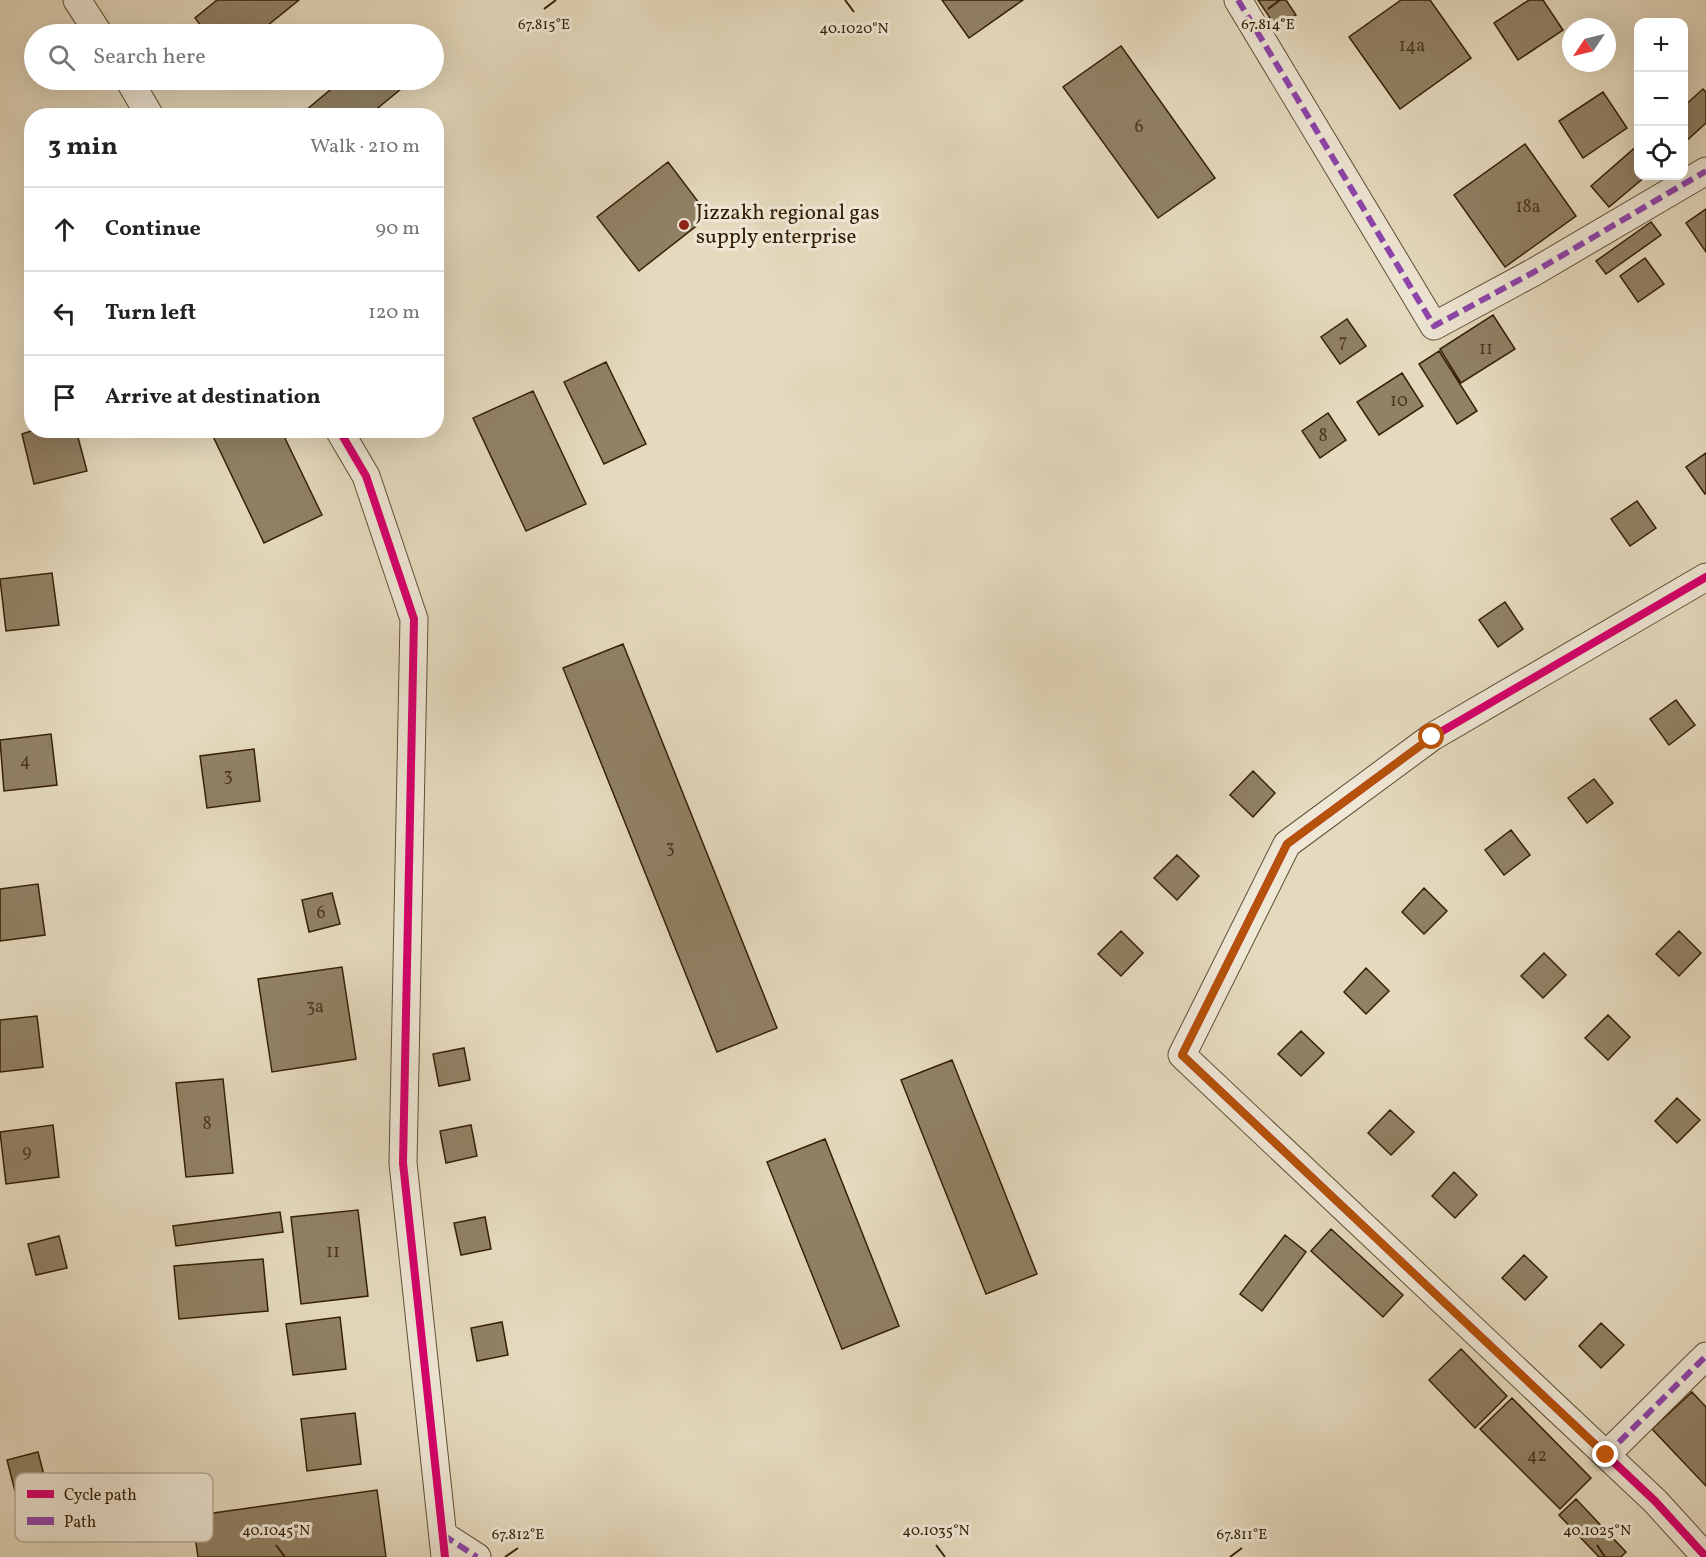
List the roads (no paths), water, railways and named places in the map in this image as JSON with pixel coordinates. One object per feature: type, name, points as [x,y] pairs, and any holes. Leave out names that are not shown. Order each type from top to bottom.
[{"type":"street","points":[[77,0],[93,24]]},
{"type":"street","points":[[1238,0],[1434,326],[1533,272],[1706,171]]},
{"type":"street","points":[[135,90],[145,108]]},
{"type":"street","points":[[344,438],[366,477],[414,619],[403,1163],[444,1546],[477,1557]]},
{"type":"street","points":[[1706,577],[1432,737],[1287,844],[1182,1055],[1655,1501],[1706,1557]]},
{"type":"street","points":[[1606,1455],[1706,1356]]},
{"type":"place","name":"Jizzakh regional gas supply enterprise","points":[[684,225]]}]
